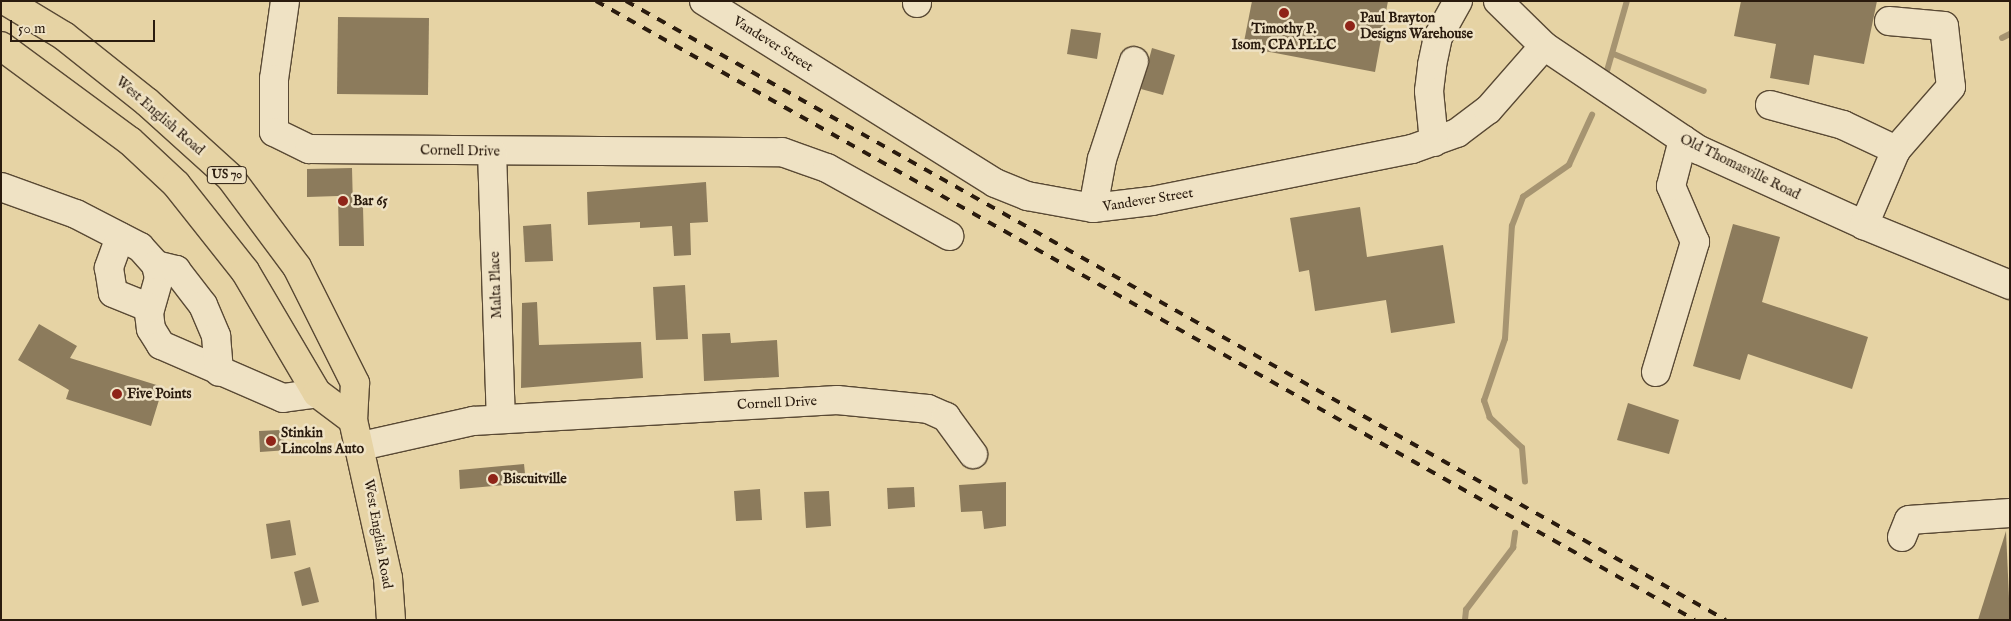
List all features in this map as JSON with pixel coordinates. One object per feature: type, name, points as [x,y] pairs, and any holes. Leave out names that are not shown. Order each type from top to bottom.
[{"type":"main road","name":"West English Road","points":[[6,1],[52,29],[147,102],[230,177],[297,267],[335,336],[354,383],[353,420],[361,446],[388,578],[391,620]]},
{"type":"main road","points":[[34,1],[52,29]]},
{"type":"main road","points":[[1,46],[130,141],[176,184],[245,271],[317,393],[353,420]]},
{"type":"street","name":"Cornell Drive","points":[[285,1],[274,78],[274,132],[284,140],[309,149],[492,152],[782,152],[827,168],[949,236]]},
{"type":"street","name":"Vandever Street","points":[[704,1],[995,183],[1027,196],[1093,208],[1162,199],[1434,142],[1457,133],[1488,110],[1544,46]]},
{"type":"street","points":[[1434,142],[1429,91],[1432,65],[1438,37],[1458,1]]},
{"type":"street","name":"Old Thomasville Road","points":[[1498,1],[1544,46],[1682,140],[1864,225],[2010,285]]},
{"type":"street","points":[[1864,225],[1896,150],[1951,87],[1944,26],[1889,20]]},
{"type":"street","points":[[1093,208],[1102,159],[1134,61]]},
{"type":"street","points":[[1770,105],[1843,125],[1896,150]]},
{"type":"street","points":[[1656,372],[1695,242],[1671,186],[1682,140]]},
{"type":"street","name":"Malta Place","points":[[492,152],[501,419]]},
{"type":"street","points":[[1,187],[76,214],[140,247],[156,266],[159,278],[150,308],[151,329],[161,344],[219,372],[283,398],[317,393]]},
{"type":"street","points":[[120,237],[109,268],[113,293],[150,308]]},
{"type":"street","points":[[156,266],[176,270],[203,305],[216,336],[219,372]]},
{"type":"street","name":"Cornell Drive","points":[[361,446],[473,420],[837,400],[928,409],[946,417],[973,454]]},
{"type":"street","points":[[1902,537],[1909,520],[2010,513]]},
{"type":"building","points":[[1252,1],[1388,1],[1375,72],[1243,47]]},
{"type":"building","points":[[1741,1],[1877,1],[1864,64],[1814,55],[1809,85],[1770,78],[1776,44],[1734,36]]},
{"type":"building","points":[[338,17],[429,18],[428,95],[337,94]]},
{"type":"building","points":[[1071,29],[1101,33],[1097,59],[1067,54]]},
{"type":"building","points":[[1152,48],[1175,55],[1163,95],[1141,89]]},
{"type":"building","points":[[352,168],[353,207],[363,207],[364,246],[339,246],[338,196],[307,197],[307,169]]},
{"type":"building","points":[[706,182],[708,222],[690,223],[691,255],[674,256],[672,226],[640,228],[640,222],[588,225],[587,192]]},
{"type":"building","points":[[1360,207],[1367,257],[1443,245],[1455,323],[1391,333],[1386,300],[1315,311],[1309,270],[1299,272],[1290,218]]},
{"type":"building","points":[[551,224],[553,261],[525,262],[523,226]]},
{"type":"building","points":[[1733,224],[1780,237],[1762,302],[1868,337],[1852,389],[1748,354],[1740,380],[1693,366]]},
{"type":"building","points":[[685,285],[688,339],[656,340],[653,287]]},
{"type":"building","points":[[537,302],[539,345],[641,342],[643,378],[521,388],[522,303]]},
{"type":"building","points":[[39,324],[77,346],[70,358],[163,387],[151,426],[66,399],[69,390],[18,360]]},
{"type":"building","points":[[730,333],[731,343],[777,340],[779,377],[704,381],[702,334]]},
{"type":"building","points":[[1628,403],[1679,420],[1669,454],[1617,440]]},
{"type":"building","points":[[280,430],[288,450],[260,452],[259,431]]},
{"type":"building","points":[[524,464],[526,483],[460,489],[459,470]]},
{"type":"building","points":[[1006,482],[1006,526],[984,529],[982,511],[961,512],[959,485]]},
{"type":"building","points":[[914,487],[915,507],[888,509],[887,488]]},
{"type":"building","points":[[760,489],[762,520],[736,521],[734,491]]},
{"type":"building","points":[[829,491],[831,526],[806,528],[804,492]]},
{"type":"building","points":[[290,520],[296,555],[271,559],[266,524]]},
{"type":"building","points":[[2006,531],[2010,620],[1978,620]]},
{"type":"building","points":[[310,567],[319,602],[302,606],[294,572]]},
{"type":"waterway","points":[[1607,71],[1627,1]]},
{"type":"waterway","points":[[2002,38],[2010,34]]},
{"type":"waterway","points":[[1614,54],[1704,91]]},
{"type":"waterway","points":[[1525,482],[1522,448],[1490,418],[1484,401],[1505,339],[1512,226],[1523,197],[1569,165],[1592,115]]},
{"type":"waterway","points":[[1465,620],[1466,610],[1513,548],[1515,533]]},
{"type":"railway","points":[[596,1],[1695,620]]},
{"type":"railway","points":[[626,1],[1726,620]]},
{"type":"place","name":"Timothy P. Isom, CPA PLLC","points":[[1284,13]]},
{"type":"place","name":"Paul Brayton Designs Warehouse","points":[[1350,26]]},
{"type":"place","name":"Bar 65","points":[[343,201]]},
{"type":"place","name":"Five Points","points":[[117,394]]},
{"type":"place","name":"Stinkin Lincolns Auto","points":[[271,441]]},
{"type":"place","name":"Biscuitville","points":[[493,479]]}]
